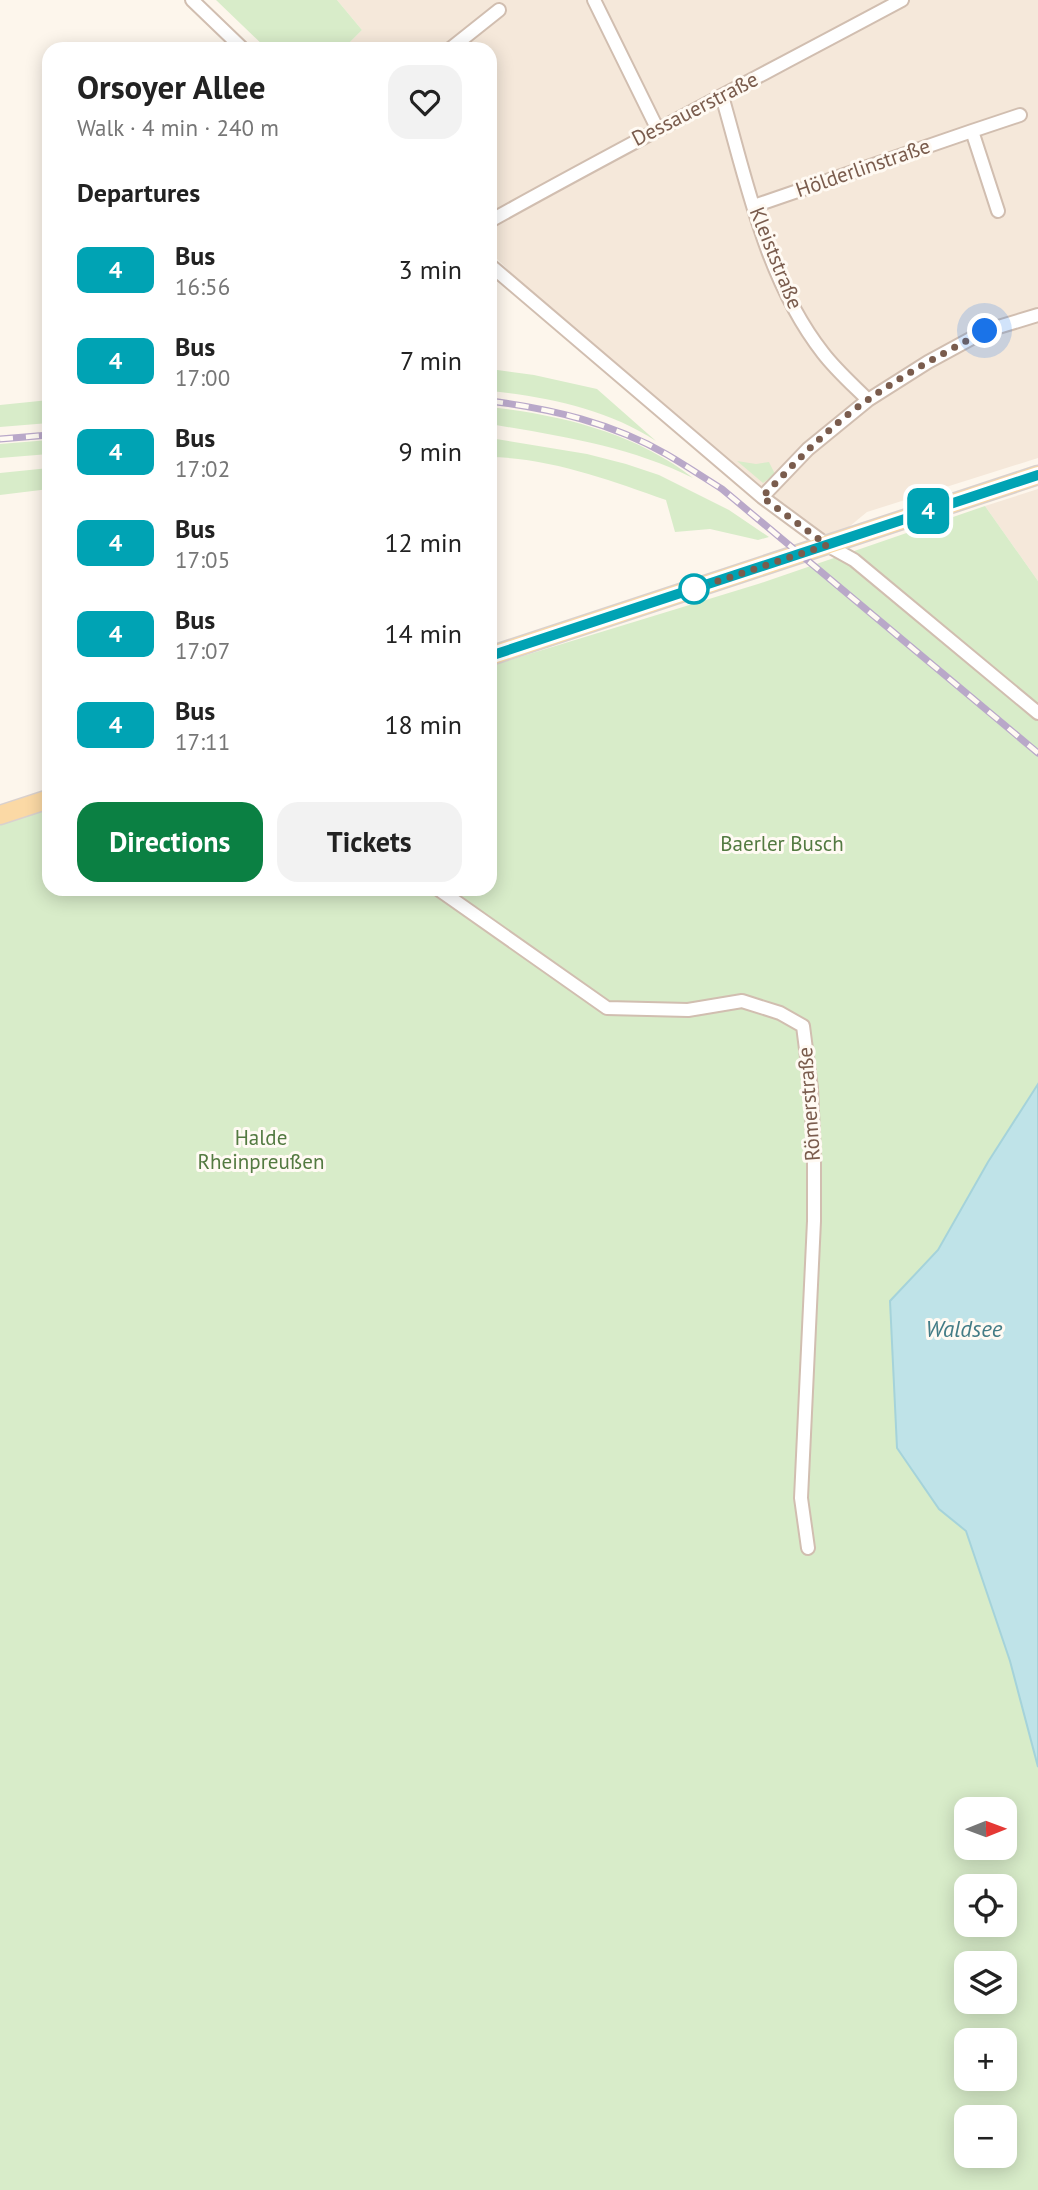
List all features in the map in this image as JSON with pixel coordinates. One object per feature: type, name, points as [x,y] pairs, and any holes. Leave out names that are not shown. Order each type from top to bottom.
[{"type":"main road","points":[[497,654],[1038,475]]},
{"type":"main road","points":[[0,815],[42,801]]},
{"type":"street","points":[[192,0],[236,42]]},
{"type":"street","points":[[594,0],[657,128]]},
{"type":"street","name":"Dessauerstraße","points":[[497,217],[657,128],[902,0]]},
{"type":"street","points":[[459,42],[499,10]]},
{"type":"street","name":"Kleiststraße","points":[[722,96],[761,231],[789,300],[824,354],[868,400]]},
{"type":"street","name":"Hölderlinstraße","points":[[754,206],[1020,115]]},
{"type":"street","points":[[972,131],[998,211]]},
{"type":"street","points":[[497,271],[762,497],[827,545],[854,560],[1038,713]]},
{"type":"street","points":[[762,497],[808,449],[868,400],[928,362],[985,331],[1038,315]]},
{"type":"street","name":"Römerstraße","points":[[448,896],[607,1008],[688,1010],[742,1001],[780,1013],[803,1026],[811,1088],[814,1157],[814,1221],[801,1498],[808,1548]]},
{"type":"shaded area","points":[[337,0],[1038,0],[1038,458],[867,512],[827,545],[587,348],[497,259],[497,42],[350,42],[362,30]]},
{"type":"shaded area","points":[[1038,489],[1038,581],[985,506]]},
{"type":"green space","points":[[216,0],[337,0],[362,30],[350,42],[260,42]]},
{"type":"green space","points":[[497,370],[597,389],[656,441],[597,413],[533,397],[497,392]]},
{"type":"green space","points":[[42,401],[42,424],[0,427],[0,405]]},
{"type":"green space","points":[[497,408],[544,415],[597,429],[647,449],[693,478],[619,450],[497,425]]},
{"type":"green space","points":[[497,439],[587,454],[626,464],[659,475],[729,510],[769,537],[758,540],[710,529],[675,532],[666,500],[602,478],[512,458],[497,457]]},
{"type":"green space","points":[[42,441],[42,455],[0,458],[0,444]]},
{"type":"green space","points":[[737,461],[756,464],[769,462],[775,474],[763,483]]},
{"type":"green space","points":[[42,469],[42,490],[0,495],[0,473]]},
{"type":"green space","points":[[985,506],[1038,581],[1038,1084],[988,1162],[938,1250],[890,1302],[897,1448],[939,1509],[966,1531],[1010,1661],[1038,1767],[1038,2190],[0,2190],[0,825],[42,810],[42,896],[497,896],[497,664],[758,584]]},
{"type":"water","name":"Waldsee","points":[[1038,1084],[1038,1767],[1010,1661],[966,1531],[939,1509],[897,1448],[890,1301],[938,1250],[988,1162]]},
{"type":"railway","points":[[497,402],[559,413],[624,434],[666,454],[722,489],[1038,753]]},
{"type":"railway","points":[[0,439],[42,436]]},
{"type":"bus line","name":"4","points":[[497,654],[1038,475]]},
{"type":"route","points":[[694,589],[827,545],[762,497],[808,449],[868,400],[928,362],[985,331]]},
{"type":"park label","name":"Baerler Busch","points":[[782,844]]},
{"type":"park label","name":"Halde Rheinpreußen","points":[[261,1150]]}]
